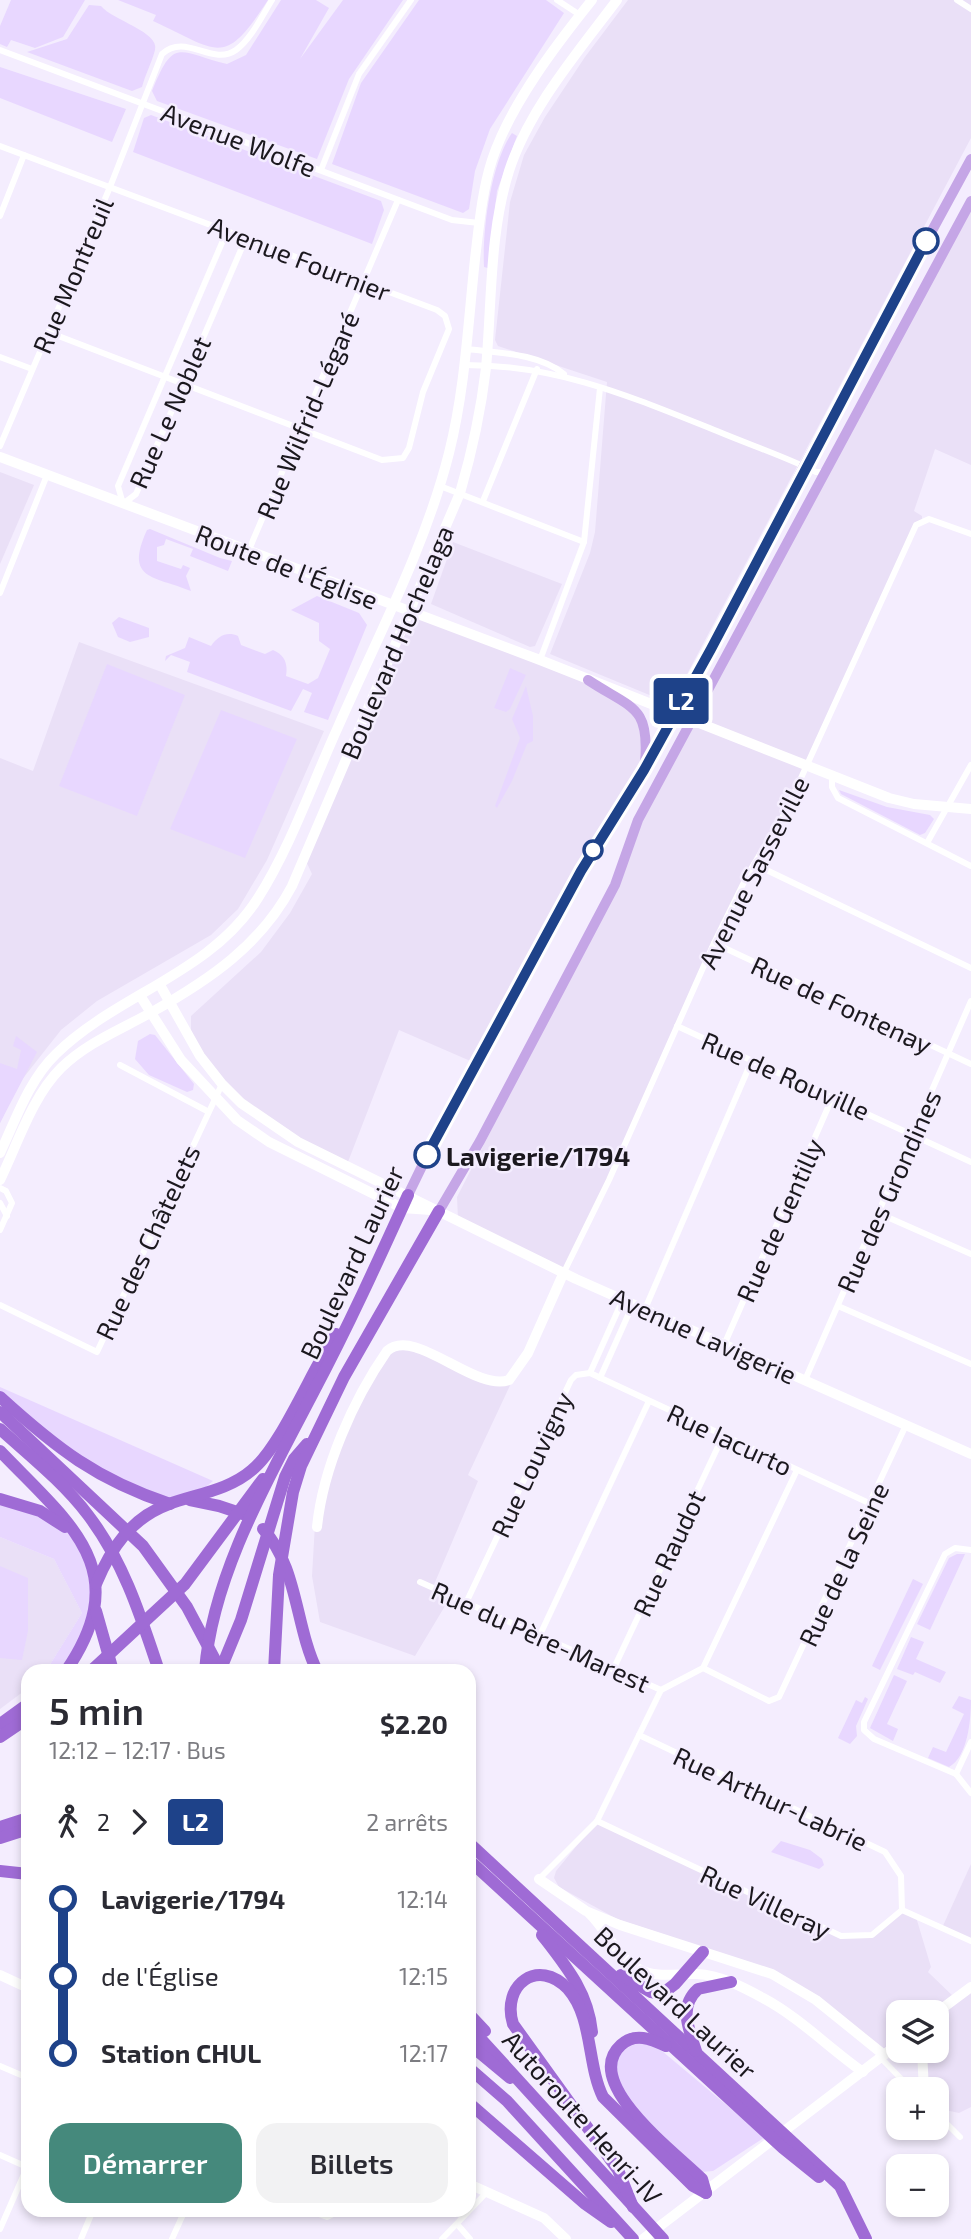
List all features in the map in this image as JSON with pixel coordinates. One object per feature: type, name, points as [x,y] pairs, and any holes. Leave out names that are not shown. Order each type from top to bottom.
[{"type":"highway","name":"Boulevard Laurier","points":[[264,1484],[365,1290],[408,1195]]},
{"type":"highway","name":"Boulevard Laurier","points":[[314,1435],[439,1211]]},
{"type":"highway","points":[[96,1584],[117,1542],[146,1516],[244,1476],[262,1461],[317,1362],[365,1290]]},
{"type":"highway","points":[[0,1397],[50,1441],[91,1469],[119,1486],[170,1504]]},
{"type":"highway","points":[[0,1412],[143,1546],[187,1607],[217,1664]]},
{"type":"highway","points":[[0,1429],[71,1495],[106,1541],[123,1572],[156,1664]]},
{"type":"highway","points":[[224,1664],[241,1620],[275,1506],[294,1459],[314,1435]]},
{"type":"highway","points":[[276,1664],[276,1605],[289,1511],[314,1435]]},
{"type":"highway","points":[[0,1451],[77,1536],[93,1564],[95,1608],[88,1635],[70,1664]]},
{"type":"highway","points":[[99,1664],[160,1610],[198,1569],[264,1484]]},
{"type":"highway","points":[[206,1664],[217,1602],[264,1484]]},
{"type":"highway","points":[[0,1499],[40,1511],[77,1536]]},
{"type":"highway","points":[[190,1500],[236,1510],[266,1531],[284,1564],[306,1647],[314,1664]]},
{"type":"highway","points":[[95,1608],[111,1664]]},
{"type":"highway","points":[[102,1634],[118,1664]]},
{"type":"highway","points":[[0,1724],[21,1709]]},
{"type":"highway","points":[[0,1737],[21,1723]]},
{"type":"highway","points":[[0,1825],[21,1820]]},
{"type":"highway","points":[[0,1825],[21,1828]]},
{"type":"highway","points":[[0,1838],[21,1831]]},
{"type":"highway","name":"Boulevard Laurier","points":[[476,1849],[830,2177],[847,2198],[866,2239]]},
{"type":"highway","name":"Boulevard Laurier","points":[[476,1867],[783,2148],[847,2198]]},
{"type":"highway","points":[[0,1871],[21,1873]]},
{"type":"highway","points":[[522,1910],[582,1992],[589,2011],[593,2063]]},
{"type":"highway","points":[[601,1963],[657,1993],[669,1990],[703,1952]]},
{"type":"highway","points":[[633,2207],[618,2169],[513,2024],[510,2001],[523,1980],[548,1975],[571,1992],[583,2022],[597,2085],[614,2110],[693,2186],[706,2193]]},
{"type":"highway","points":[[696,2052],[687,2021],[687,2004],[698,1989],[730,1982]]},
{"type":"highway","points":[[476,2021],[489,2035],[499,2055]]},
{"type":"highway","name":"Autoroute Henri-IV","points":[[476,2033],[499,2055],[663,2239]]},
{"type":"highway","points":[[677,2051],[652,2039],[630,2039],[611,2057],[610,2078],[624,2102],[702,2179],[706,2193]]},
{"type":"highway","points":[[476,2049],[528,2090]]},
{"type":"highway","name":"Autoroute Henri-IV","points":[[476,2074],[507,2101],[631,2236]]},
{"type":"highway","points":[[476,2109],[584,2203],[631,2236]]},
{"type":"main road","name":"Boulevard Hochelaga","points":[[0,1153],[24,1101],[53,1056],[101,1019],[160,985],[223,938],[256,901],[286,845],[412,563],[440,486],[450,451],[465,365],[480,223],[492,160],[516,109],[592,0]]},
{"type":"main road","name":"Boulevard Hochelaga","points":[[0,1180],[43,1092],[60,1069],[104,1035],[170,1002],[227,965],[247,948],[284,901],[460,493],[473,443],[486,366],[504,191],[519,145],[533,120],[617,0]]},
{"type":"main road","points":[[516,109],[533,120]]},
{"type":"main road","name":"Boulevard Laurier","points":[[408,1195],[441,1127],[581,871],[644,770],[748,580],[804,466],[971,159]]},
{"type":"main road","name":"Boulevard Laurier","points":[[439,1211],[480,1141],[615,885],[638,820],[971,201]]},
{"type":"main road","name":"Route de l'Église","points":[[0,457],[540,660],[889,798],[971,808]]},
{"type":"main road","points":[[588,680],[634,710],[645,724],[644,770]]},
{"type":"main road","name":"Avenue Lavigerie","points":[[160,985],[200,1056],[222,1084],[252,1111],[298,1142],[564,1272],[971,1454]]},
{"type":"main road","name":"Avenue Lavigerie","points":[[141,997],[181,1059],[237,1120],[269,1142],[402,1208],[439,1211]]},
{"type":"main road","points":[[317,1528],[322,1493],[336,1450],[387,1351],[394,1345],[408,1345],[480,1377],[498,1383],[509,1381],[522,1366],[564,1272]]},
{"type":"main road","points":[[539,1879],[586,1910],[652,1937],[752,1966],[786,1982],[816,2000],[883,2056]]},
{"type":"main road","points":[[586,1910],[604,1929],[621,1955],[637,1968],[656,1974],[698,1974],[730,1982],[766,1999],[863,2072]]},
{"type":"main road","points":[[0,1975],[21,1985]]},
{"type":"main road","points":[[949,2004],[971,1987]]},
{"type":"main road","points":[[643,2239],[771,2144],[886,2054]]},
{"type":"main road","points":[[476,2187],[544,2218],[566,2239]]},
{"type":"street","name":"Rue Montreuil","points":[[0,446],[110,187],[156,63],[169,47],[182,45],[219,55],[229,54],[245,40],[272,0]]},
{"type":"street","points":[[321,170],[359,74],[411,0]]},
{"type":"street","points":[[557,0],[580,15]]},
{"type":"street","points":[[957,0],[971,9]]},
{"type":"street","points":[[965,0],[971,3]]},
{"type":"street","name":"Avenue Wolfe","points":[[0,50],[452,220],[480,223]]},
{"type":"street","name":"Avenue Fournier","points":[[0,146],[364,282],[439,311],[445,316],[449,329],[414,418],[409,448],[403,458],[382,460],[300,427]]},
{"type":"street","points":[[0,216],[24,155]]},
{"type":"street","name":"Rue Wilfrid-Légaré","points":[[248,552],[398,200]]},
{"type":"street","name":"Rue Le Noblet","points":[[227,231],[118,486],[123,504],[136,494],[246,238]]},
{"type":"street","points":[[48,332],[300,427]]},
{"type":"street","points":[[467,349],[533,359],[554,366],[565,375]]},
{"type":"street","points":[[0,357],[32,369]]},
{"type":"street","points":[[465,365],[537,369],[565,375],[816,472],[825,472]]},
{"type":"street","points":[[483,502],[537,369]]},
{"type":"street","points":[[540,660],[584,542],[600,387]]},
{"type":"street","points":[[0,593],[47,475]]},
{"type":"street","points":[[440,486],[584,542]]},
{"type":"street","name":"Avenue Sasseville","points":[[564,1272],[609,1180],[714,943],[754,863],[786,811],[916,525],[929,519],[971,534]]},
{"type":"street","points":[[927,844],[971,765]]},
{"type":"street","points":[[832,776],[832,787],[838,798],[971,866]]},
{"type":"street","points":[[754,863],[971,968]]},
{"type":"street","name":"Rue de Fontenay","points":[[714,943],[971,1065]]},
{"type":"street","name":"Rue des Grondines","points":[[805,1380],[971,1001]]},
{"type":"street","name":"Rue de Rouville","points":[[677,1026],[834,1096],[971,1162]]},
{"type":"street","points":[[645,1309],[752,1060]]},
{"type":"street","name":"Rue des Châtelets","points":[[120,1065],[207,1111]]},
{"type":"street","name":"Rue des Châtelets","points":[[0,1305],[97,1352],[207,1111],[222,1084]]},
{"type":"street","name":"Rue de Gentilly","points":[[724,1345],[834,1096]]},
{"type":"street","points":[[0,1188],[6,1191],[12,1203],[0,1230]]},
{"type":"street","points":[[0,1203],[7,1216]]},
{"type":"street","points":[[878,1213],[971,1254]]},
{"type":"street","name":"Rue Louvigny","points":[[466,1603],[571,1380],[576,1375],[590,1373],[628,1301]]},
{"type":"street","name":"Rue Louvigny","points":[[600,1378],[628,1301]]},
{"type":"street","points":[[838,1306],[971,1364]]},
{"type":"street","name":"Rue Iacurto","points":[[590,1373],[871,1504]]},
{"type":"street","points":[[539,1637],[649,1401]]},
{"type":"street","name":"Rue de la Seine","points":[[703,1668],[769,1701],[775,1700],[871,1504],[906,1425]]},
{"type":"street","name":"Rue Raudot","points":[[613,1670],[723,1436]]},
{"type":"street","points":[[703,1668],[797,1470]]},
{"type":"street","points":[[971,1550],[955,1548],[944,1554],[864,1722],[867,1736],[956,1774],[971,1793]]},
{"type":"street","name":"Rue du Père-Marest","points":[[420,1582],[661,1690],[703,1668]]},
{"type":"street","points":[[539,1879],[597,1821],[661,1690]]},
{"type":"street","name":"Rue Arthur-Labrie","points":[[639,1735],[885,1852],[901,1877],[902,1910]]},
{"type":"street","points":[[956,1774],[971,1742]]},
{"type":"street","name":"Rue Villeray","points":[[597,1821],[841,1936],[873,1934],[902,1910]]},
{"type":"street","points":[[902,1910],[971,1941]]},
{"type":"street","points":[[883,2056],[901,2077]]},
{"type":"street","points":[[0,2066],[21,2075]]},
{"type":"street","points":[[949,2126],[960,2137]]},
{"type":"street","points":[[0,2155],[21,2163]]},
{"type":"street","points":[[0,2229],[21,2182]]},
{"type":"street","points":[[476,2204],[487,2192]]},
{"type":"street","points":[[81,2239],[90,2217]]},
{"type":"street","points":[[172,2239],[182,2217]]},
{"type":"street","points":[[442,2239],[464,2217]]},
{"type":"street","points":[[457,2224],[470,2239]]},
{"type":"shaded area","points":[[11,0],[85,0],[63,37],[35,48],[11,40],[7,47],[0,44],[0,26]]},
{"type":"shaded area","points":[[118,0],[268,0],[241,36],[230,45],[219,48],[207,46],[153,21],[156,15]]},
{"type":"shaded area","points":[[281,0],[316,0],[329,8],[300,59],[343,0],[403,0],[349,79],[317,159],[157,101],[152,91],[166,62],[179,52],[227,64],[246,55]]},
{"type":"shaded area","points":[[419,0],[546,0],[564,13],[490,129],[475,171],[469,209],[463,213],[332,164],[361,83]]},
{"type":"shaded area","points":[[628,0],[971,0],[971,138],[676,695],[664,701],[550,654],[590,553],[595,532],[607,382],[498,346],[495,340],[510,202],[524,155],[545,117],[585,57]]},
{"type":"shaded area","points":[[89,5],[101,6],[143,32],[155,44],[154,55],[142,87],[132,91],[27,52],[67,39]]},
{"type":"shaded area","points":[[0,67],[126,109],[112,142],[0,98]]},
{"type":"shaded area","points":[[151,115],[381,201],[384,210],[372,244],[133,152],[144,118]]},
{"type":"shaded area","points":[[512,133],[517,136],[497,191],[488,268],[484,267],[484,252],[489,198],[498,162]]},
{"type":"shaded area","points":[[971,201],[971,465],[935,449],[914,511],[922,516],[922,520],[916,525],[807,767],[754,864],[564,1272],[458,1219],[457,1197],[584,949],[631,838]]},
{"type":"shaded area","points":[[0,472],[34,485],[0,564]]},
{"type":"shaded area","points":[[147,530],[232,561],[228,571],[190,556],[193,549],[166,539],[164,545],[157,547],[157,561],[181,569],[183,565],[190,568],[186,576],[191,591],[146,574],[139,559],[141,546]]},
{"type":"shaded area","points":[[453,542],[562,584],[535,646],[530,647],[431,604]]},
{"type":"shaded area","points":[[317,596],[359,613],[367,625],[328,720],[304,712],[312,693],[303,689],[291,711],[187,672],[190,662],[171,655],[165,661],[166,656],[185,648],[189,637],[211,646],[223,635],[230,634],[238,636],[241,645],[265,654],[273,650],[277,652],[285,660],[286,676],[308,684],[318,678],[330,649],[319,641],[319,623],[291,610]]},
{"type":"shaded area","points":[[408,611],[588,680],[641,716],[644,770],[595,861],[581,871],[475,1063],[399,1030],[346,1167],[241,1103],[191,1038],[191,1016],[261,952],[290,913],[312,874],[304,857]]},
{"type":"shaded area","points":[[119,617],[149,628],[149,637],[130,642],[118,637],[112,623]]},
{"type":"shaded area","points":[[79,642],[324,731],[267,860],[238,909],[211,935],[97,1001],[61,1030],[17,1086],[0,1123],[0,758],[33,771]]},
{"type":"shaded area","points":[[107,664],[185,695],[137,816],[59,786]]},
{"type":"shaded area","points":[[510,668],[526,675],[506,712],[494,708]]},
{"type":"shaded area","points":[[526,686],[533,716],[533,741],[527,744],[512,781],[497,808],[495,806],[520,738],[512,719]]},
{"type":"shaded area","points":[[221,710],[297,739],[245,858],[170,829]]},
{"type":"shaded area","points":[[839,790],[887,807],[930,815],[934,819],[925,833],[920,835],[841,794]]},
{"type":"shaded area","points":[[150,1034],[155,1035],[194,1084],[193,1090],[187,1092],[149,1075],[135,1059],[138,1041]]},
{"type":"shaded area","points":[[16,1036],[37,1052],[0,1123],[0,1063],[17,1069],[21,1050],[13,1046]]},
{"type":"shaded area","points":[[402,1345],[479,1377],[514,1377],[468,1475],[478,1481],[433,1587],[451,1596],[415,1656],[320,1622],[312,1576],[316,1507],[325,1476],[384,1355]]},
{"type":"shaded area","points":[[0,1387],[213,1481],[202,1490],[171,1499],[119,1486],[0,1397]]},
{"type":"shaded area","points":[[0,1499],[59,1522],[87,1550],[95,1608],[69,1664],[50,1664],[82,1613],[54,1559],[0,1537]]},
{"type":"shaded area","points":[[0,1537],[54,1559],[82,1613],[50,1664],[21,1664],[21,1693],[0,1709]]},
{"type":"shaded area","points":[[965,1554],[930,1630],[917,1624],[949,1558]]},
{"type":"shaded area","points":[[0,1566],[28,1578],[28,1631],[22,1660],[0,1658]]},
{"type":"shaded area","points":[[913,1579],[923,1584],[880,1670],[872,1666]]},
{"type":"shaded area","points":[[911,1637],[924,1642],[916,1659],[946,1672],[940,1683],[915,1672],[913,1675],[897,1669]]},
{"type":"shaded area","points":[[894,1675],[907,1681],[887,1724],[898,1729],[893,1741],[870,1728]]},
{"type":"shaded area","points":[[959,1696],[971,1700],[969,1727],[960,1755],[949,1767],[928,1758],[933,1747],[946,1752],[964,1714],[952,1708]]},
{"type":"shaded area","points":[[865,1697],[868,1699],[856,1726],[857,1736],[850,1744],[838,1738],[856,1700],[862,1703]]},
{"type":"shaded area","points":[[597,1821],[841,1936],[873,1934],[902,1910],[916,1917],[931,1967],[928,1972],[955,1998],[971,1987],[971,2107],[959,2113],[949,2111],[949,2077],[923,2077],[923,2063],[949,2063],[949,2000],[886,2000],[886,2054],[881,2058],[778,1972],[617,1919],[559,1887],[554,1878],[556,1871]]},
{"type":"shaded area","points":[[781,1841],[810,1850],[822,1859],[824,1865],[819,1869],[771,1852]]},
{"type":"shaded area","points":[[971,1864],[971,1941],[942,1928]]},
{"type":"shaded area","points":[[635,2042],[656,2046],[765,2137],[713,2171],[702,2172],[625,2099],[620,2090],[615,2074],[617,2060]]},
{"type":"bus line","name":"L2","points":[[427,1155],[581,871],[644,770],[711,649],[804,466],[926,241]]},
{"type":"place","name":"Lavigerie/1794","points":[[427,1155]]}]
